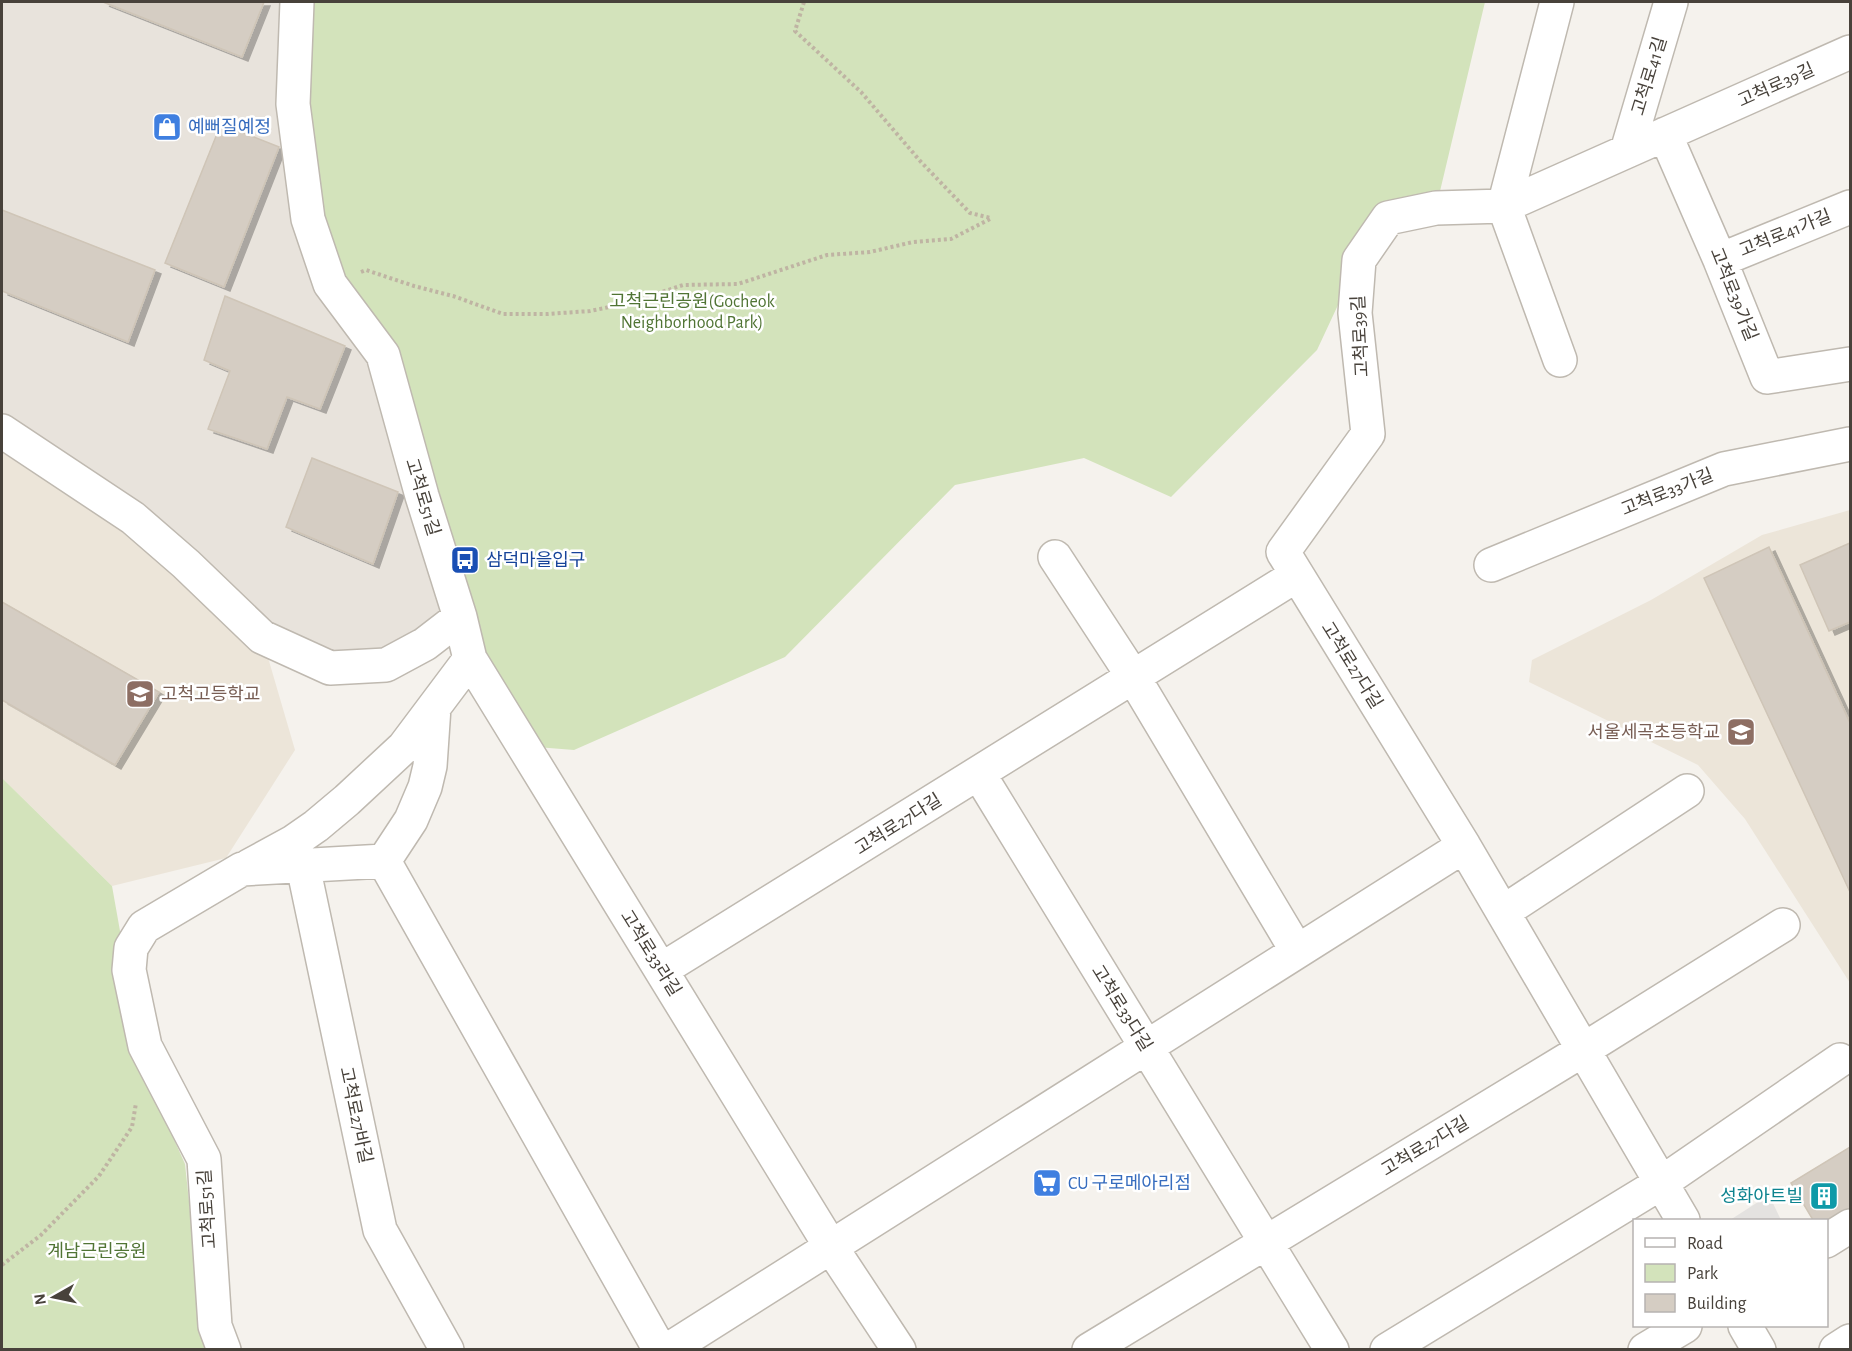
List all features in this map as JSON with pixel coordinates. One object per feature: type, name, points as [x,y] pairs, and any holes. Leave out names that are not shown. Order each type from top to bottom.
[{"type":"street","name":"고척로51길","points":[[297,2],[293,104],[308,219],[330,284],[383,355],[422,496],[460,617],[470,659]]},
{"type":"street","points":[[1557,2],[1504,206],[1560,360]]},
{"type":"street","name":"고척로41길","points":[[1627,152],[1671,2]]},
{"type":"street","name":"고척로39길","points":[[1290,563],[1368,434],[1355,313],[1359,260],[1388,218],[1436,208],[1504,206],[1851,52]]},
{"type":"street","name":"고척로39가길","points":[[1665,134],[1720,260],[1767,377],[1851,364]]},
{"type":"street","name":"고척로41가길","points":[[1720,260],[1851,207]]},
{"type":"street","points":[[2,431],[134,518],[262,637],[330,668],[386,665],[425,644],[460,617]]},
{"type":"street","name":"고척로33가길","points":[[1491,565],[1724,469],[1851,444]]},
{"type":"street","points":[[1055,557],[1134,678],[1297,951]]},
{"type":"street","name":"고척로27다길","points":[[661,970],[1134,678],[1290,563],[1464,846],[1682,1219]]},
{"type":"street","points":[[242,869],[293,842],[324,819],[404,747],[470,659]]},
{"type":"street","name":"고척로33라길","points":[[470,659],[831,1247],[899,1350]]},
{"type":"street","points":[[434,707],[430,766],[424,787],[411,820],[384,861],[660,1350]]},
{"type":"street","name":"고척로33다길","points":[[979,774],[1332,1350]]},
{"type":"street","points":[[1503,912],[1687,791]]},
{"type":"street","points":[[668,1350],[1464,846]]},
{"type":"street","name":"고척로51길","points":[[224,1350],[215,1326],[204,1159],[145,1046],[129,970],[131,948],[144,927],[242,869],[384,861]]},
{"type":"street","name":"고척로27바길","points":[[303,866],[380,1230],[447,1350]]},
{"type":"street","name":"고척로27다길","points":[[1266,1242],[1583,1050],[1783,925]]},
{"type":"street","points":[[1387,1350],[1661,1183],[1840,1060]]},
{"type":"street","points":[[1828,1240],[1851,1226]]},
{"type":"street","points":[[1089,1350],[1266,1242]]},
{"type":"street","points":[[1645,1350],[1682,1327]]},
{"type":"street","points":[[1746,1327],[1759,1350]]},
{"type":"street","points":[[1836,1350],[1851,1341]]},
{"type":"path","points":[[330,284],[366,270],[453,296],[503,314],[547,315],[590,311],[628,303],[684,285],[738,284],[827,255],[870,252],[913,242],[951,239],[992,218],[970,213],[921,162],[861,92],[795,32],[804,2]]},
{"type":"path","points":[[2,1265],[41,1235],[99,1176],[132,1127],[145,1046]]},
{"type":"shaded area","points":[[2,2],[297,2],[383,355],[460,617],[425,644],[330,668],[2,431]]},
{"type":"shaded area","name":"고척고등학교","points":[[2,431],[262,637],[295,750],[226,858],[112,886],[2,778]]},
{"type":"shaded area","name":"서울세곡초등학교","points":[[1850,510],[1850,983],[1745,819],[1698,765],[1529,682],[1532,660],[1651,600],[1762,535]]},
{"type":"shaded area","points":[[1769,1195],[1781,1219],[1732,1219]]},
{"type":"green space","name":"고척근린공원(Gocheok Neighborhood Park)","points":[[297,2],[1485,2],[1436,208],[1388,218],[1359,260],[1317,350],[1171,497],[1084,458],[955,485],[785,657],[574,750],[524,746],[470,659],[383,355],[330,283]]},
{"type":"green space","name":"계남근린공원","points":[[2,778],[112,886],[146,1077],[185,1164],[202,1324],[211,1349],[2,1349]]},
{"type":"building","points":[[103,2],[264,2],[242,57]]},
{"type":"building","points":[[221,124],[279,147],[224,287],[165,263]]},
{"type":"building","points":[[2,210],[155,270],[128,342],[2,291]]},
{"type":"building","points":[[225,296],[345,346],[320,409],[287,397],[267,449],[208,429],[230,371],[204,360]]},
{"type":"building","points":[[312,458],[398,492],[373,564],[286,527]]},
{"type":"building","points":[[1850,543],[1850,622],[1829,631],[1800,565]]},
{"type":"building","points":[[1769,547],[1850,723],[1850,892],[1704,578]]},
{"type":"building","points":[[2,602],[159,692],[115,765],[2,700]]},
{"type":"building","name":"성화아트빌","points":[[1850,1147],[1850,1208],[1828,1223],[1828,1219],[1812,1219],[1791,1183]]},
{"type":"place","name":"예뻐질예정","points":[[167,127]]},
{"type":"place","name":"삼덕마을입구","points":[[465,560]]},
{"type":"place","name":"고척고등학교","points":[[140,694]]},
{"type":"place","name":"서울세곡초등학교","points":[[1741,732]]},
{"type":"place","name":"CU 구로메아리점","points":[[1047,1183]]},
{"type":"place","name":"성화아트빌","points":[[1824,1196]]}]
